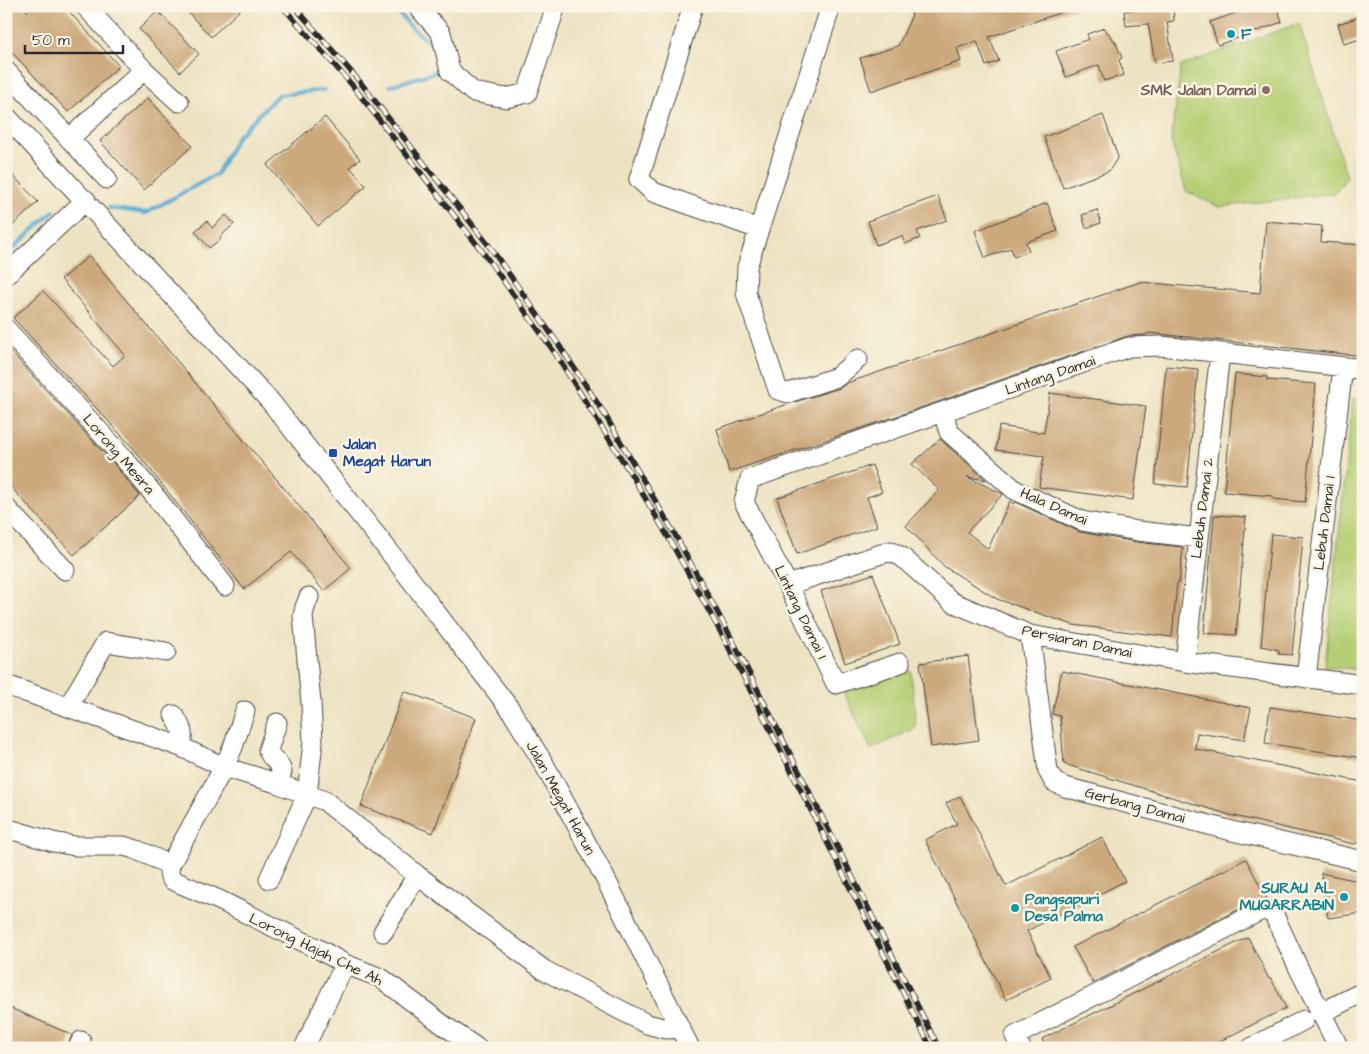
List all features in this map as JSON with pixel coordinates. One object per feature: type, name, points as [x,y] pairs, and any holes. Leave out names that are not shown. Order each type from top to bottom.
[{"type":"street","points":[[85,6],[144,70],[179,102]]},
{"type":"street","points":[[419,6],[441,33],[450,71],[473,92],[506,98],[527,93],[556,6]]},
{"type":"street","points":[[693,6],[639,179],[653,192],[759,229]]},
{"type":"street","points":[[831,6],[747,267],[746,293],[778,390],[788,393],[837,378],[858,359]]},
{"type":"street","points":[[69,139],[144,70]]},
{"type":"street","points":[[6,71],[107,179]]},
{"type":"street","name":"Jalan Megat Harun","points":[[6,116],[86,200],[270,401],[510,709],[544,764],[604,876],[690,1048]]},
{"type":"street","points":[[6,275],[86,200]]},
{"type":"street","name":"Lorong Mesra","points":[[6,329],[121,454],[225,586]]},
{"type":"street","name":"Lintang Damai","points":[[750,479],[1129,347],[1161,346],[1363,369]]},
{"type":"street","name":"Lebuh Damai 2","points":[[1185,662],[1220,353]]},
{"type":"street","name":"Lebuh Damai 1","points":[[1306,678],[1343,367]]},
{"type":"street","name":"Hala Damai","points":[[943,412],[949,432],[1015,490],[1082,521],[1138,531],[1199,538]]},
{"type":"street","name":"Lintang Damai 1","points":[[750,479],[744,502],[788,585],[836,684],[900,663]]},
{"type":"street","points":[[6,508],[65,570]]},
{"type":"street","name":"Persiaran Damai","points":[[788,585],[890,551],[902,557],[952,602],[1030,635],[1185,662],[1363,685]]},
{"type":"street","points":[[269,879],[307,795],[313,742],[303,616],[309,597]]},
{"type":"street","name":"Gerbang Damai","points":[[1030,635],[1048,771],[1054,782],[1066,787],[1232,831],[1363,861]]},
{"type":"street","points":[[68,707],[106,642],[166,652]]},
{"type":"street","points":[[6,685],[181,747],[224,766],[325,802],[417,875],[544,970],[647,1024],[666,1029],[680,1028]]},
{"type":"street","points":[[171,873],[233,747],[245,711]]},
{"type":"street","points":[[174,715],[184,735],[181,747]]},
{"type":"street","points":[[276,783],[282,772],[281,765],[270,756],[268,750],[277,723]]},
{"type":"street","name":"Lorong Hajah Che Ah","points":[[6,828],[53,842],[75,846],[124,846],[137,850],[171,873],[219,900],[345,964],[381,978],[477,1048]]},
{"type":"street","points":[[383,932],[417,875]]},
{"type":"street","points":[[1020,1048],[1015,1036],[1260,911],[1270,912],[1274,915],[1339,1048]]},
{"type":"street","points":[[304,1048],[345,964]]},
{"type":"street","points":[[1322,1013],[1363,992]]},
{"type":"street","points":[[1251,1048],[1304,1020]]},
{"type":"green space","points":[[1299,23],[1347,177],[1335,193],[1219,207],[1186,191],[1171,141],[1181,66]]},
{"type":"green space","points":[[1353,398],[1363,399],[1363,670],[1325,666]]},
{"type":"green space","points":[[911,671],[916,728],[871,749],[843,691]]},
{"type":"building","points":[[6,6],[22,6],[27,12],[33,6],[64,6],[119,66],[68,112],[6,46]]},
{"type":"building","points":[[182,6],[244,6],[211,37]]},
{"type":"building","points":[[909,6],[1074,6],[1074,8],[989,37],[999,61],[986,66],[977,41],[957,48],[961,61],[871,91],[860,58],[898,46],[912,15]]},
{"type":"building","points":[[1173,6],[1174,21],[1167,22],[1173,61],[1155,63],[1148,24],[1126,26],[1124,11]]},
{"type":"building","name":"F","points":[[1256,6],[1277,6],[1282,22],[1218,45],[1210,22]]},
{"type":"building","points":[[158,11],[199,54],[180,72],[139,29]]},
{"type":"building","points":[[1363,16],[1363,38],[1344,44],[1338,24]]},
{"type":"building","points":[[1104,28],[1116,43],[1122,58],[1119,60],[1124,75],[1104,81],[1099,65],[1066,77],[1056,51],[1089,39],[1087,34]]},
{"type":"building","points":[[148,98],[192,146],[144,190],[100,141]]},
{"type":"building","points":[[1103,115],[1118,157],[1109,171],[1063,188],[1044,137]]},
{"type":"building","points":[[325,117],[360,159],[350,167],[366,186],[318,226],[267,165]]},
{"type":"building","points":[[6,168],[38,202],[6,232]]},
{"type":"building","points":[[938,196],[947,220],[917,231],[920,238],[905,244],[902,236],[876,245],[868,221]]},
{"type":"building","points":[[1047,203],[1058,231],[1026,242],[1029,251],[1014,257],[1011,248],[985,258],[975,231]]},
{"type":"building","points":[[1097,210],[1101,223],[1086,228],[1082,215]]},
{"type":"building","points":[[226,215],[234,224],[220,237],[221,239],[209,248],[195,231],[207,221],[212,228]]},
{"type":"building","points":[[1266,221],[1322,226],[1321,242],[1363,245],[1363,356],[1150,333],[1128,336],[729,472],[717,429],[840,388],[847,383],[1140,282],[1260,293]]},
{"type":"building","points":[[89,256],[351,568],[324,591],[291,552],[244,589],[134,449],[13,318],[43,291],[113,366],[125,355],[61,279]]},
{"type":"building","points":[[6,347],[113,463],[140,496],[74,555],[6,482]]},
{"type":"building","points":[[1166,366],[1198,369],[1187,487],[1155,484]]},
{"type":"building","points":[[1235,374],[1267,377],[1267,380],[1316,384],[1305,502],[1273,499],[1273,496],[1224,492]]},
{"type":"building","points":[[1050,393],[1146,406],[1133,500],[1039,487],[1044,456],[996,450],[999,426],[1044,433]]},
{"type":"building","points":[[940,439],[986,480],[967,477],[1003,494],[967,532],[988,549],[1010,501],[1013,504],[1015,502],[1080,532],[1136,542],[1183,547],[1179,583],[1177,583],[1172,637],[1073,625],[997,599],[945,567],[906,526],[939,490],[912,464]]},
{"type":"building","points":[[872,465],[882,492],[867,497],[877,526],[797,554],[777,498]]},
{"type":"building","points":[[1214,515],[1246,517],[1236,635],[1204,633]]},
{"type":"building","points":[[1271,534],[1303,537],[1292,655],[1279,654],[1279,650],[1261,646]]},
{"type":"building","points":[[873,574],[900,644],[845,663],[821,591]]},
{"type":"building","points":[[968,656],[979,740],[931,747],[920,663]]},
{"type":"building","points":[[1062,671],[1251,708],[1244,740],[1197,733],[1195,749],[1363,782],[1363,841],[1354,844],[1230,815],[1064,764],[1060,716],[1052,714]]},
{"type":"building","points":[[404,691],[476,718],[433,833],[361,806]]},
{"type":"building","points":[[1270,707],[1363,721],[1363,758],[1265,743]]},
{"type":"building","name":"Pangsapuri Desa Palma","points":[[960,796],[1006,886],[1102,837],[1125,881],[1027,931],[1051,978],[1006,1000],[925,840],[957,824],[946,803]]},
{"type":"building","points":[[1246,859],[1267,899],[1255,901],[1093,983],[1073,947]]},
{"type":"building","name":"SURAU AL MUQARRABIN","points":[[1321,873],[1363,882],[1363,913],[1328,918]]},
{"type":"building","points":[[1248,937],[1286,1008],[1206,1048],[1046,1048],[1042,1039]]},
{"type":"building","points":[[6,1006],[72,1035],[67,1048],[6,1048]]},
{"type":"waterway","points":[[390,86],[439,71],[436,48],[413,29],[392,6]]},
{"type":"waterway","points":[[109,208],[146,213],[217,174],[237,137],[278,95],[324,90]]},
{"type":"waterway","points":[[6,255],[54,211]]},
{"type":"railway","points":[[282,6],[352,85],[482,251],[555,353],[631,474],[726,642],[931,1048]]},
{"type":"railway","points":[[294,6],[360,82],[490,247],[602,410],[673,531],[732,639],[939,1048]]},
{"type":"place","name":"F","points":[[1231,34]]},
{"type":"place","name":"SMK Jalan Damai","points":[[1266,90]]},
{"type":"place","name":"Jalan Megat Harun","points":[[333,453]]},
{"type":"place","name":"SURAU AL MUQARRABIN","points":[[1344,897]]},
{"type":"place","name":"Pangsapuri Desa Palma","points":[[1015,908]]}]
